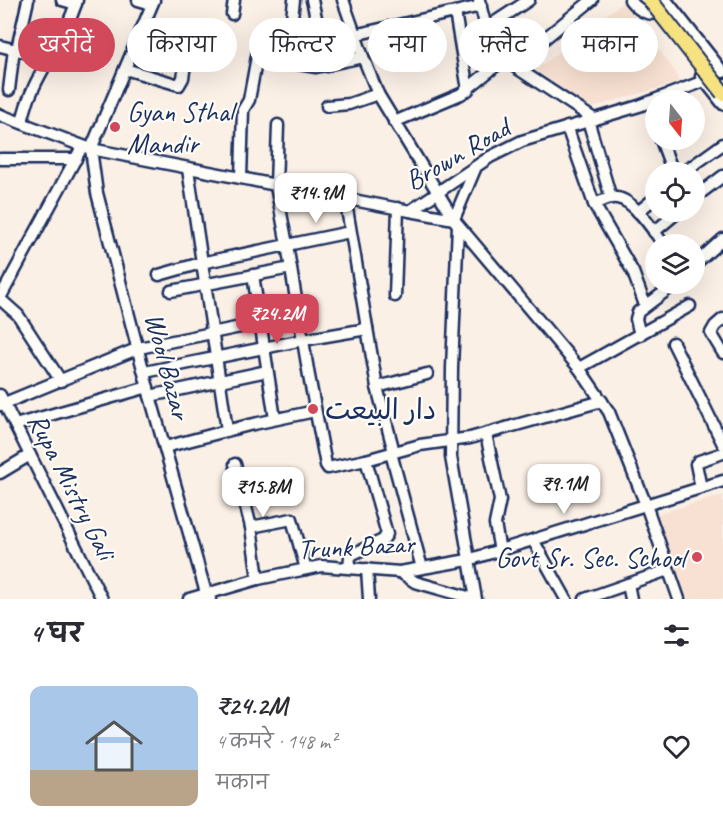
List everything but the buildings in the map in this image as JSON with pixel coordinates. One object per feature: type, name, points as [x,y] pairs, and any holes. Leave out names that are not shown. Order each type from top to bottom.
[{"type":"main road","points":[[650,0],[723,93]]},
{"type":"main road","points":[[664,0],[722,74]]},
{"type":"street","points":[[9,90],[28,0]]},
{"type":"street","points":[[62,0],[76,2],[68,18]]},
{"type":"street","points":[[61,381],[18,315],[0,298],[76,159],[87,148],[125,69],[153,2],[138,0]]},
{"type":"street","points":[[232,14],[234,0]]},
{"type":"street","points":[[291,18],[294,0]]},
{"type":"street","points":[[312,0],[316,18]]},
{"type":"street","points":[[345,0],[350,18]]},
{"type":"street","points":[[501,18],[529,0]]},
{"type":"street","points":[[549,32],[592,0]]},
{"type":"street","points":[[630,0],[642,11],[655,14],[663,9],[664,0]]},
{"type":"street","points":[[643,0],[723,104]]},
{"type":"street","points":[[356,35],[455,12],[480,3],[484,18]]},
{"type":"street","points":[[455,12],[468,90]]},
{"type":"street","points":[[356,40],[378,94],[456,222],[579,368],[602,400],[614,421],[679,599]]},
{"type":"street","points":[[0,46],[16,49]]},
{"type":"street","points":[[356,59],[363,57]]},
{"type":"street","points":[[21,123],[28,98],[42,72]]},
{"type":"street","points":[[135,72],[178,85],[184,72]]},
{"type":"street","points":[[241,178],[243,110],[249,100],[254,72]]},
{"type":"street","points":[[394,122],[453,98],[494,72]]},
{"type":"street","points":[[522,72],[591,120],[610,198]]},
{"type":"street","name":"Brown Road","points":[[681,90],[722,74]]},
{"type":"street","points":[[327,106],[349,104],[378,94]]},
{"type":"street","name":"Brown Road","points":[[0,115],[87,148],[410,211],[490,158],[522,141],[645,103]]},
{"type":"street","points":[[278,125],[276,186],[315,411],[327,467],[366,460],[427,444],[451,442],[486,434],[602,400]]},
{"type":"street","points":[[567,127],[594,204],[633,272],[645,305]]},
{"type":"street","points":[[698,162],[723,144]]},
{"type":"street","name":"Wool Bazar","points":[[87,148],[149,392],[208,596]]},
{"type":"street","points":[[0,159],[76,159]]},
{"type":"street","points":[[188,169],[227,430]]},
{"type":"street","points":[[400,573],[415,582],[476,599],[452,463],[451,442],[456,222],[476,169]]},
{"type":"street","points":[[705,190],[723,176]]},
{"type":"street","points":[[345,197],[377,387],[422,568]]},
{"type":"street","points":[[594,204],[610,198],[619,198],[638,212],[654,232],[666,222]]},
{"type":"street","points":[[638,212],[645,206]]},
{"type":"street","points":[[395,296],[398,208]]},
{"type":"street","points":[[410,211],[456,222]]},
{"type":"street","points":[[159,275],[201,263],[350,232]]},
{"type":"street","points":[[705,255],[723,239]]},
{"type":"street","points":[[171,291],[291,268]]},
{"type":"street","points":[[253,275],[274,419]]},
{"type":"street","points":[[640,335],[637,315],[645,305],[661,294]]},
{"type":"street","points":[[579,368],[690,306]]},
{"type":"street","points":[[723,319],[711,333],[723,352]]},
{"type":"street","points":[[1,401],[61,381],[139,348],[260,323]]},
{"type":"street","points":[[145,372],[367,329]]},
{"type":"street","points":[[673,343],[723,444]]},
{"type":"street","points":[[15,425],[149,392],[267,371]]},
{"type":"street","points":[[377,387],[427,374]]},
{"type":"street","name":"Rupa Mistry Gali","points":[[1,401],[102,599]]},
{"type":"street","points":[[165,447],[227,430],[315,411]]},
{"type":"street","points":[[486,434],[500,500],[495,524],[495,553]]},
{"type":"street","points":[[701,488],[696,464],[723,453]]},
{"type":"street","points":[[0,472],[30,455]]},
{"type":"street","points":[[349,567],[350,557],[353,554],[383,540],[387,534],[366,460]]},
{"type":"street","points":[[235,464],[251,527],[258,579]]},
{"type":"street","name":"Trunk Bazar","points":[[189,599],[208,596],[258,579],[321,566],[400,573],[468,560],[723,481]]},
{"type":"street","points":[[251,527],[292,519],[306,569]]},
{"type":"street","points":[[533,540],[566,599]]},
{"type":"street","points":[[367,569],[369,599]]},
{"type":"street","points":[[585,599],[668,570]]},
{"type":"street","points":[[628,584],[631,599]]},
{"type":"shaded area","points":[[623,2],[635,18],[603,18]]},
{"type":"shaded area","points":[[658,49],[677,74],[678,82],[591,108],[539,72],[549,72],[549,60],[561,50],[561,72],[658,72]]},
{"type":"shaded area","name":"Govt Sr. Sec. School","points":[[723,495],[723,599],[688,599],[654,515]]},
{"type":"place","name":"Gyan Sthal Mandir","points":[[115,127]]},
{"type":"place","name":"دار البیعت","points":[[313,409]]},
{"type":"place","name":"Govt Sr. Sec. School","points":[[697,557]]}]
